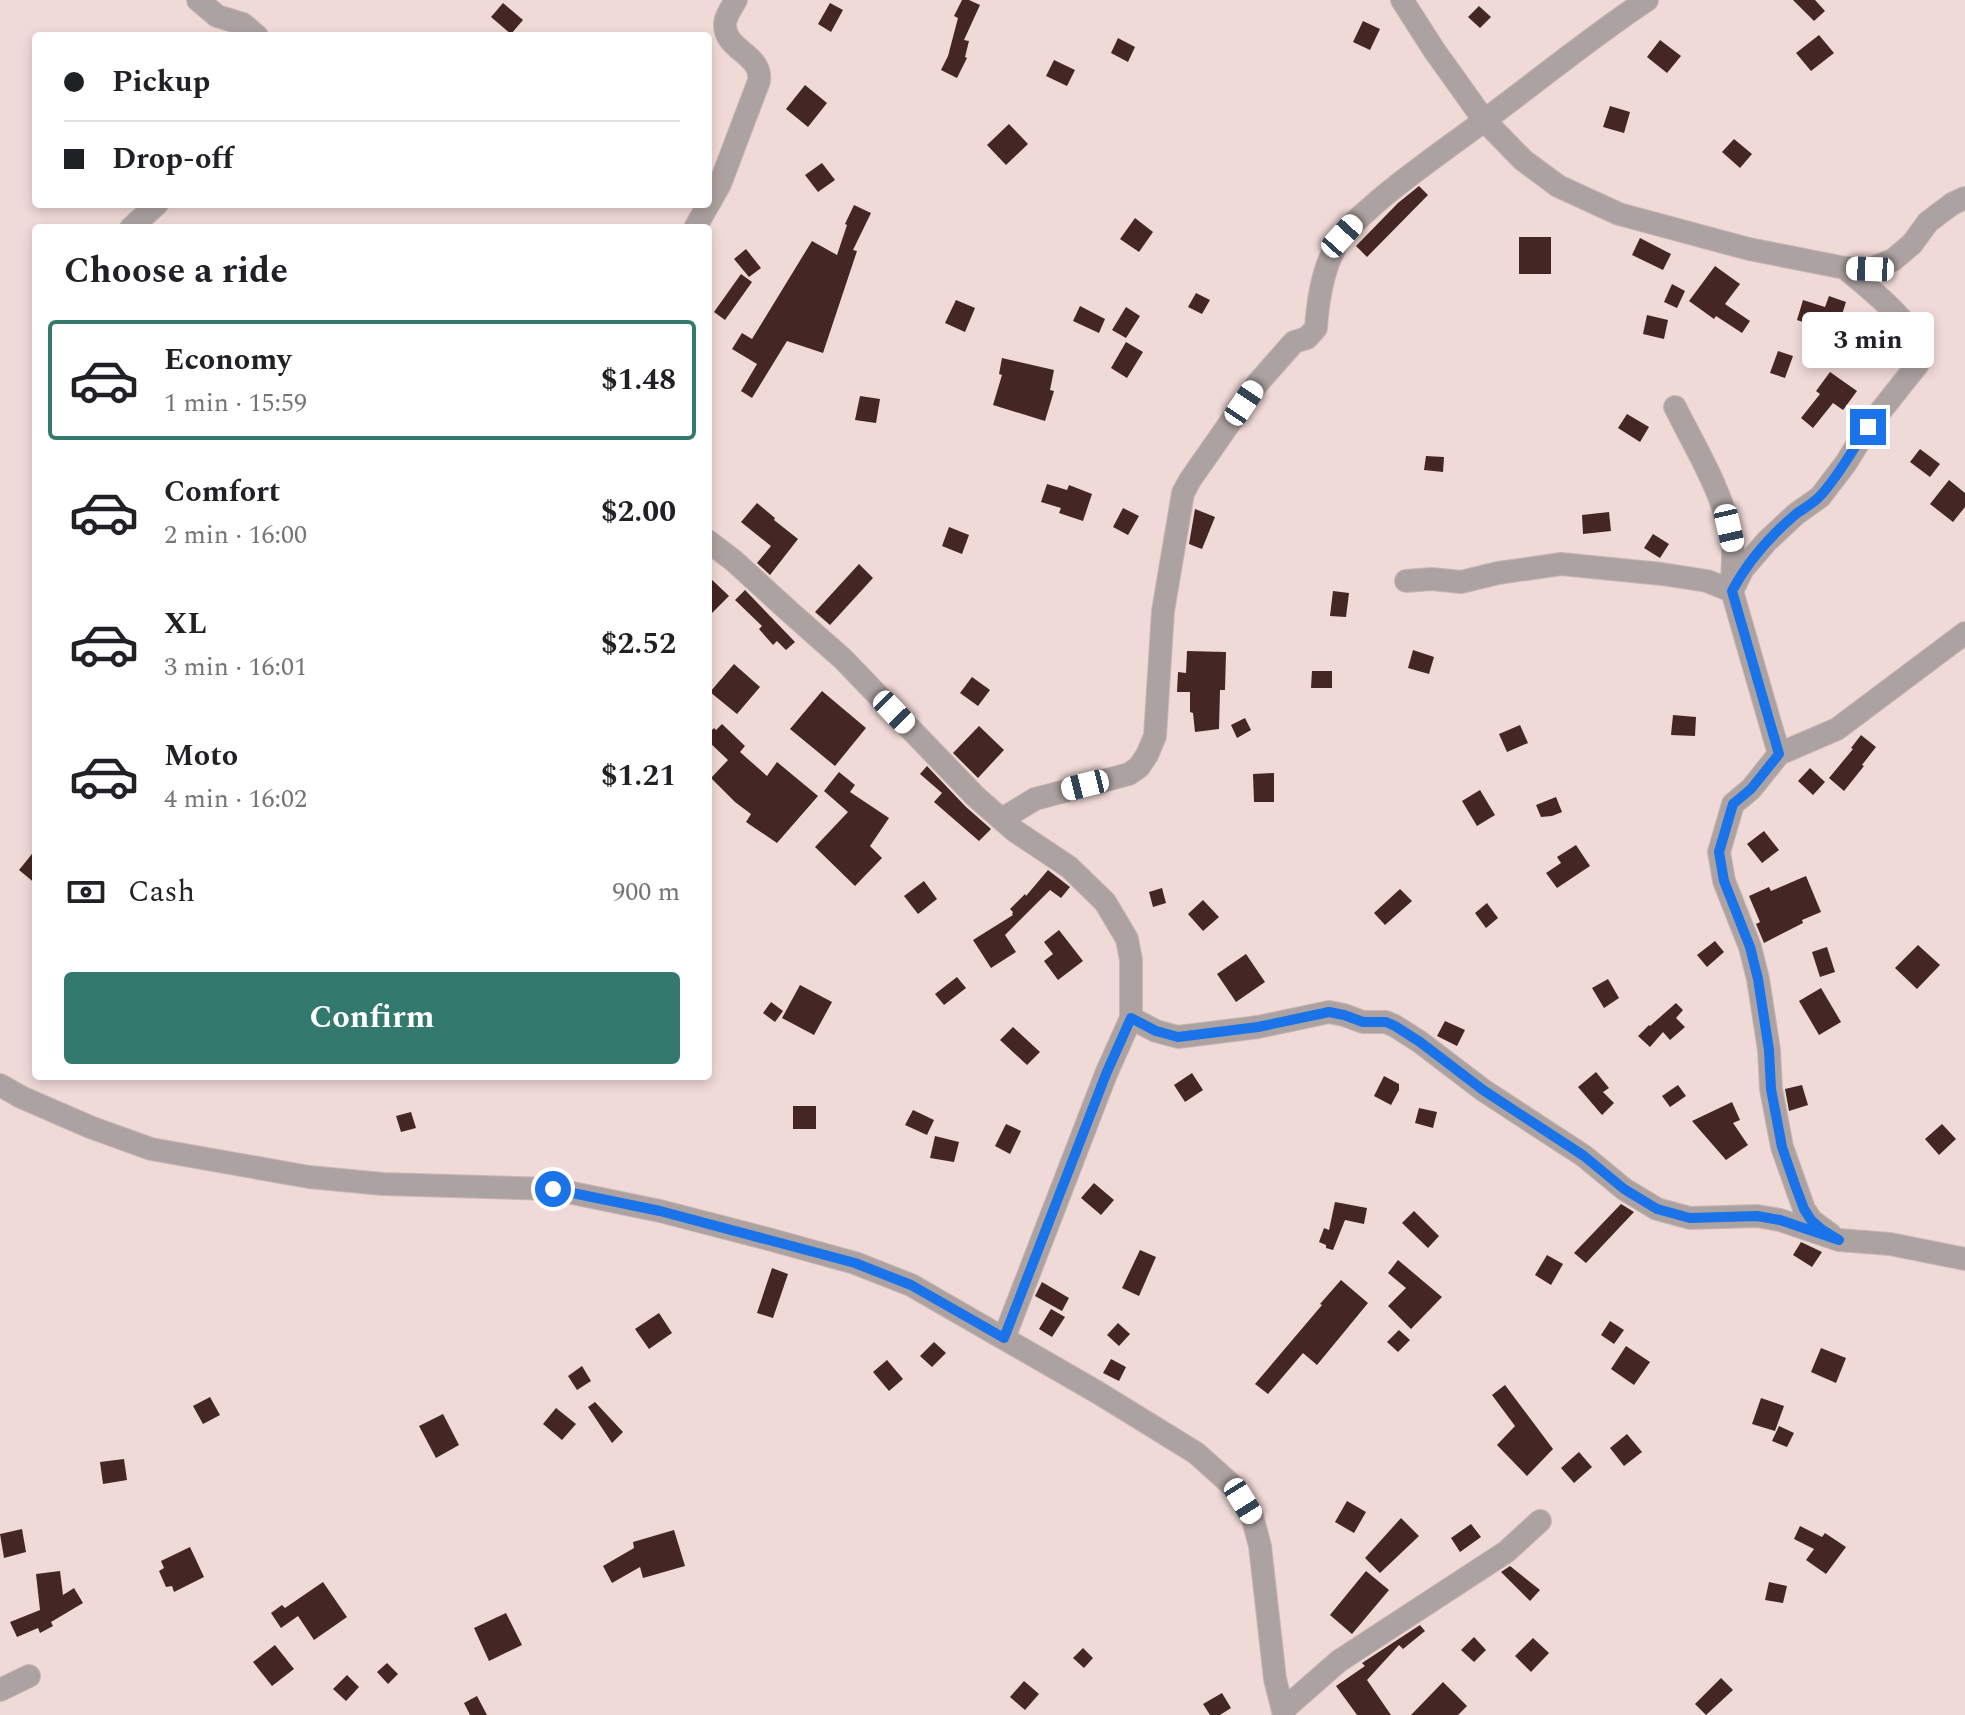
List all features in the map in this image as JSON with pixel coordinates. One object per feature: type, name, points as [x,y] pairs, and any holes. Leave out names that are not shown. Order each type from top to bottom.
[{"type":"street","points":[[198,0],[217,16],[243,24],[252,32]]},
{"type":"street","points":[[712,198],[760,74],[750,57],[728,39],[725,24],[736,0]]},
{"type":"street","points":[[1402,0],[1484,120],[1523,160],[1558,186],[1619,214],[1749,249],[1845,268],[1870,269],[1893,260],[1912,244],[1928,222],[1965,198]]},
{"type":"street","points":[[1002,819],[1035,799],[1129,774],[1139,767],[1147,755],[1155,736],[1165,596],[1183,493],[1257,384],[1294,342],[1307,338],[1316,328],[1322,285],[1342,236],[1359,217],[1399,184],[1602,30],[1647,0]]},
{"type":"street","points":[[135,224],[153,208]]},
{"type":"street","points":[[1732,591],[1743,569],[1767,541],[1820,497],[1868,427],[1918,364],[1921,354],[1904,321],[1845,268]]},
{"type":"street","points":[[1675,407],[1719,496],[1729,528],[1733,545],[1732,591],[1779,754]]},
{"type":"street","points":[[712,544],[843,659],[976,797],[1015,831],[1069,867],[1105,902],[1127,939],[1131,960],[1131,1018],[1106,1074],[1004,1338]]},
{"type":"street","points":[[1406,581],[1432,579],[1461,582],[1561,564],[1707,581],[1732,591]]},
{"type":"street","points":[[1839,1240],[1821,1229],[1804,1209],[1782,1147],[1771,1089],[1769,1050],[1758,979],[1750,947],[1724,881],[1719,852],[1733,804],[1751,789],[1779,754],[1837,729],[1965,633]]},
{"type":"street","points":[[1131,1018],[1156,1031],[1178,1037],[1258,1027],[1329,1012],[1363,1022],[1386,1022],[1420,1042],[1483,1090],[1584,1156],[1624,1189],[1657,1209],[1690,1218],[1757,1216],[1780,1220],[1839,1240],[1890,1244],[1965,1259]]},
{"type":"street","points":[[0,1085],[90,1127],[151,1149],[309,1177],[383,1184],[553,1189],[660,1211],[855,1263],[911,1285],[1196,1453],[1234,1487],[1252,1516],[1260,1546],[1275,1679],[1283,1712],[1339,1661],[1506,1552],[1540,1521]]},
{"type":"street","points":[[0,1690],[29,1676]]},
{"type":"building","points":[[962,0],[980,5],[964,40],[969,41],[967,58],[957,78],[941,70],[958,18],[954,16]]},
{"type":"building","points":[[1793,0],[1815,0],[1825,11],[1814,21]]},
{"type":"building","points":[[503,3],[523,20],[513,32],[509,32],[491,17]]},
{"type":"building","points":[[830,3],[843,10],[831,32],[818,24]]},
{"type":"building","points":[[1479,6],[1491,17],[1480,28],[1468,17]]},
{"type":"building","points":[[1363,21],[1380,29],[1370,50],[1353,42]]},
{"type":"building","points":[[1819,35],[1834,53],[1811,71],[1796,53]]},
{"type":"building","points":[[1118,38],[1135,47],[1128,62],[1111,53]]},
{"type":"building","points":[[1660,40],[1681,56],[1667,73],[1647,57]]},
{"type":"building","points":[[1054,60],[1075,70],[1067,86],[1046,76]]},
{"type":"building","points":[[805,85],[827,103],[808,127],[786,109]]},
{"type":"building","points":[[1610,106],[1630,112],[1624,133],[1603,127]]},
{"type":"building","points":[[1009,124],[1028,144],[1006,165],[987,145]]},
{"type":"building","points":[[1734,139],[1752,154],[1740,168],[1722,152]]},
{"type":"building","points":[[822,163],[835,180],[818,192],[805,175]]},
{"type":"building","points":[[1419,186],[1428,195],[1367,257],[1356,246]]},
{"type":"building","points":[[854,205],[871,213],[853,250],[857,251],[823,353],[787,341],[752,398],[741,391],[757,364],[732,349],[742,333],[752,339],[812,241],[837,255],[845,224]]},
{"type":"building","points":[[1135,218],[1153,232],[1139,252],[1120,239]]},
{"type":"building","points":[[1519,237],[1551,237],[1551,274],[1519,274]]},
{"type":"building","points":[[1640,238],[1671,254],[1663,270],[1632,255]]},
{"type":"building","points":[[746,249],[761,268],[749,277],[734,259]]},
{"type":"building","points":[[1715,266],[1740,284],[1725,304],[1750,321],[1742,333],[1716,316],[1714,319],[1689,301]]},
{"type":"building","points":[[741,274],[752,282],[725,320],[714,312]]},
{"type":"building","points":[[1672,284],[1685,291],[1677,308],[1664,302]]},
{"type":"building","points":[[1196,293],[1210,300],[1202,314],[1188,307]]},
{"type":"building","points":[[1829,296],[1846,302],[1836,333],[1797,320],[1803,300],[1825,307]]},
{"type":"building","points":[[956,300],[975,308],[965,332],[945,323]]},
{"type":"building","points":[[1080,306],[1105,319],[1099,333],[1073,321]]},
{"type":"building","points":[[1126,307],[1140,316],[1126,338],[1112,330]]},
{"type":"building","points":[[1647,315],[1668,320],[1664,339],[1643,334]]},
{"type":"building","points":[[1126,342],[1143,352],[1127,378],[1111,368]]},
{"type":"building","points":[[1778,351],[1793,356],[1785,378],[1770,373]]},
{"type":"building","points":[[1002,358],[1054,370],[1050,390],[1054,391],[1045,421],[993,405],[1002,375],[999,374]]},
{"type":"building","points":[[1830,372],[1857,391],[1843,410],[1833,403],[1813,428],[1801,418],[1820,394],[1816,391]]},
{"type":"building","points":[[860,396],[880,399],[876,423],[855,420]]},
{"type":"building","points":[[1627,414],[1649,427],[1640,442],[1618,428]]},
{"type":"building","points":[[1920,449],[1940,464],[1930,477],[1910,462]]},
{"type":"building","points":[[1426,456],[1444,457],[1443,472],[1424,470]]},
{"type":"building","points":[[1949,480],[1965,493],[1965,507],[1953,522],[1930,504]]},
{"type":"building","points":[[1047,484],[1067,490],[1069,485],[1092,494],[1083,521],[1059,513],[1061,508],[1041,502]]},
{"type":"building","points":[[757,503],[798,539],[770,575],[757,563],[771,546],[741,522]]},
{"type":"building","points":[[1123,508],[1139,516],[1128,535],[1113,527]]},
{"type":"building","points":[[1195,509],[1215,517],[1202,549],[1189,544]]},
{"type":"building","points":[[1609,512],[1611,531],[1583,534],[1582,515]]},
{"type":"building","points":[[949,527],[969,535],[962,554],[942,546]]},
{"type":"building","points":[[1653,534],[1669,544],[1660,558],[1644,548]]},
{"type":"building","points":[[859,564],[873,578],[830,625],[815,612]]},
{"type":"building","points":[[712,580],[729,596],[712,613]]},
{"type":"building","points":[[745,590],[795,642],[786,650],[777,641],[773,645],[759,629],[762,626],[735,600]]},
{"type":"building","points":[[1333,591],[1349,593],[1346,617],[1330,616]]},
{"type":"building","points":[[1413,650],[1434,657],[1429,674],[1408,668]]},
{"type":"building","points":[[1187,651],[1226,652],[1225,690],[1220,690],[1219,729],[1195,732],[1193,713],[1190,712],[1190,692],[1177,692],[1178,672],[1186,673]]},
{"type":"building","points":[[734,664],[760,687],[737,714],[712,694]]},
{"type":"building","points":[[1312,671],[1332,671],[1332,688],[1311,688]]},
{"type":"building","points":[[972,677],[990,690],[978,706],[960,693]]},
{"type":"building","points":[[822,691],[866,728],[835,766],[790,729]]},
{"type":"building","points":[[1673,715],[1696,717],[1695,736],[1671,735]]},
{"type":"building","points":[[1245,718],[1251,730],[1237,738],[1231,725]]},
{"type":"building","points":[[722,724],[745,746],[740,752],[767,776],[777,762],[818,796],[777,843],[746,822],[751,814],[712,779],[728,760],[712,745],[712,730]]},
{"type":"building","points":[[1520,725],[1528,743],[1507,752],[1499,734]]},
{"type":"building","points":[[979,726],[1004,750],[978,778],[953,753]]},
{"type":"building","points":[[1861,735],[1876,747],[1844,791],[1829,778]]},
{"type":"building","points":[[927,766],[991,829],[979,841],[934,802],[942,793],[920,774]]},
{"type":"building","points":[[1810,768],[1825,782],[1813,795],[1798,781]]},
{"type":"building","points":[[839,772],[855,785],[850,792],[889,818],[870,846],[882,858],[855,886],[815,847],[848,812],[824,791]]},
{"type":"building","points":[[1274,773],[1274,802],[1254,802],[1253,774]]},
{"type":"building","points":[[1480,790],[1495,815],[1477,826],[1462,801]]},
{"type":"building","points":[[1556,797],[1562,812],[1541,817],[1536,805]]},
{"type":"building","points":[[1764,831],[1779,850],[1762,863],[1747,844]]},
{"type":"building","points":[[1576,845],[1590,866],[1557,888],[1546,873],[1561,863],[1557,857]]},
{"type":"building","points":[[32,854],[32,881],[19,870]]},
{"type":"building","points":[[1048,870],[1070,887],[1061,898],[1050,890],[1005,935],[1016,952],[991,968],[973,940],[1013,915],[1010,909]]},
{"type":"building","points":[[1806,876],[1821,912],[1764,943],[1756,924],[1760,922],[1749,896],[1769,887],[1771,891]]},
{"type":"building","points":[[924,881],[937,899],[918,914],[904,896]]},
{"type":"building","points":[[1162,888],[1166,903],[1153,907],[1149,892]]},
{"type":"building","points":[[1400,889],[1412,901],[1385,925],[1374,913]]},
{"type":"building","points":[[1203,900],[1219,917],[1203,931],[1188,914]]},
{"type":"building","points":[[1487,903],[1498,918],[1486,928],[1475,913]]},
{"type":"building","points":[[1059,930],[1083,961],[1058,980],[1044,961],[1053,954],[1044,942]]},
{"type":"building","points":[[1715,941],[1724,952],[1707,967],[1697,955]]},
{"type":"building","points":[[1918,945],[1940,965],[1917,989],[1895,968]]},
{"type":"building","points":[[1827,947],[1835,972],[1820,977],[1812,952]]},
{"type":"building","points":[[1246,954],[1265,982],[1236,1002],[1217,974]]},
{"type":"building","points":[[957,977],[966,988],[944,1005],[935,994]]},
{"type":"building","points":[[1608,979],[1619,998],[1604,1008],[1592,988]]},
{"type":"building","points":[[800,985],[832,1002],[814,1035],[782,1018]]},
{"type":"building","points":[[1821,988],[1841,1022],[1819,1035],[1799,1001]]},
{"type":"building","points":[[771,1002],[783,1011],[775,1022],[763,1013]]},
{"type":"building","points":[[1676,1003],[1683,1010],[1676,1018],[1685,1027],[1670,1040],[1663,1032],[1650,1047],[1638,1036]]},
{"type":"building","points":[[1445,1021],[1465,1030],[1457,1046],[1437,1036]]},
{"type":"building","points":[[1013,1027],[1040,1052],[1027,1065],[1000,1040]]},
{"type":"building","points":[[1596,1072],[1609,1088],[1603,1092],[1614,1103],[1602,1115],[1578,1087]]},
{"type":"building","points":[[1192,1073],[1203,1090],[1185,1102],[1174,1085]]},
{"type":"building","points":[[1384,1076],[1399,1084],[1391,1105],[1374,1096]]},
{"type":"building","points":[[1678,1085],[1686,1096],[1670,1107],[1662,1096]]},
{"type":"building","points":[[1802,1085],[1808,1105],[1789,1111],[1785,1089]]},
{"type":"building","points":[[1732,1102],[1740,1120],[1733,1123],[1748,1145],[1726,1160],[1692,1121]]},
{"type":"building","points":[[793,1106],[816,1106],[816,1129],[793,1129]]},
{"type":"building","points":[[1419,1108],[1437,1112],[1433,1128],[1415,1123]]},
{"type":"building","points":[[913,1110],[934,1120],[927,1135],[905,1125]]},
{"type":"building","points":[[411,1112],[416,1128],[401,1132],[396,1116]]},
{"type":"building","points":[[1006,1124],[1021,1131],[1010,1154],[995,1146]]},
{"type":"building","points":[[1942,1124],[1956,1139],[1939,1155],[1925,1139]]},
{"type":"building","points":[[935,1136],[959,1142],[954,1162],[930,1158]]},
{"type":"building","points":[[1094,1183],[1114,1200],[1101,1215],[1081,1198]]},
{"type":"building","points":[[1335,1202],[1367,1208],[1364,1224],[1345,1220],[1333,1250],[1319,1242],[1324,1228],[1329,1230]]},
{"type":"building","points":[[1621,1204],[1634,1212],[1586,1263],[1574,1253]]},
{"type":"building","points":[[1414,1211],[1439,1236],[1428,1248],[1402,1223]]},
{"type":"building","points":[[1801,1242],[1822,1252],[1812,1267],[1793,1255]]},
{"type":"building","points":[[1140,1250],[1156,1257],[1139,1296],[1122,1288]]},
{"type":"building","points":[[1547,1255],[1563,1264],[1551,1285],[1535,1275]]},
{"type":"building","points":[[1398,1260],[1442,1297],[1411,1329],[1388,1306],[1406,1288],[1388,1273]]},
{"type":"building","points":[[772,1268],[788,1274],[773,1318],[757,1313]]},
{"type":"building","points":[[1341,1280],[1368,1303],[1317,1365],[1303,1353],[1268,1394],[1255,1384]]},
{"type":"building","points":[[1042,1282],[1069,1298],[1062,1311],[1035,1296]]},
{"type":"building","points":[[1051,1309],[1065,1317],[1052,1337],[1039,1329]]},
{"type":"building","points":[[659,1313],[672,1333],[649,1349],[635,1329]]},
{"type":"building","points":[[1610,1321],[1624,1330],[1614,1344],[1601,1335]]},
{"type":"building","points":[[1118,1323],[1130,1334],[1119,1346],[1107,1335]]},
{"type":"building","points":[[1399,1330],[1410,1340],[1398,1352],[1387,1342]]},
{"type":"building","points":[[934,1342],[946,1353],[932,1367],[920,1356]]},
{"type":"building","points":[[1626,1346],[1650,1362],[1634,1385],[1611,1369]]},
{"type":"building","points":[[1821,1348],[1846,1358],[1836,1383],[1811,1372]]},
{"type":"building","points":[[1111,1359],[1126,1367],[1119,1381],[1103,1373]]},
{"type":"building","points":[[887,1360],[903,1379],[889,1391],[873,1372]]},
{"type":"building","points":[[582,1366],[591,1381],[577,1390],[568,1376]]},
{"type":"building","points":[[1505,1385],[1553,1449],[1527,1476],[1497,1445],[1515,1426],[1492,1395]]},
{"type":"building","points":[[210,1397],[220,1415],[203,1424],[193,1406]]},
{"type":"building","points":[[1761,1398],[1784,1406],[1775,1431],[1752,1424]]},
{"type":"building","points":[[595,1402],[623,1432],[612,1443],[588,1407]]},
{"type":"building","points":[[556,1408],[576,1424],[562,1440],[543,1424]]},
{"type":"building","points":[[443,1414],[459,1445],[436,1458],[419,1426]]},
{"type":"building","points":[[1779,1426],[1794,1433],[1787,1447],[1772,1441]]},
{"type":"building","points":[[1627,1434],[1642,1452],[1624,1466],[1610,1448]]},
{"type":"building","points":[[1579,1452],[1592,1467],[1574,1483],[1561,1468]]},
{"type":"building","points":[[124,1459],[127,1480],[103,1484],[100,1462]]},
{"type":"building","points":[[1347,1501],[1366,1512],[1354,1533],[1335,1522]]},
{"type":"building","points":[[1401,1518],[1419,1536],[1380,1573],[1365,1558]]},
{"type":"building","points":[[1471,1524],[1481,1537],[1460,1552],[1451,1538]]},
{"type":"building","points":[[1800,1526],[1822,1537],[1825,1533],[1846,1547],[1826,1574],[1806,1560],[1814,1549],[1794,1539]]},
{"type":"building","points":[[22,1529],[26,1552],[4,1558],[0,1534]]},
{"type":"building","points":[[674,1530],[685,1566],[643,1578],[640,1567],[612,1583],[603,1566],[634,1548],[633,1542]]},
{"type":"building","points":[[190,1547],[204,1577],[174,1592],[172,1586],[166,1587],[159,1571],[164,1568],[161,1561]]},
{"type":"building","points":[[1510,1566],[1540,1590],[1530,1601],[1501,1572]]},
{"type":"building","points":[[60,1571],[63,1595],[74,1588],[83,1603],[51,1622],[53,1626],[40,1633],[38,1628],[17,1637],[10,1622],[40,1610],[36,1574]]},
{"type":"building","points":[[1366,1571],[1389,1590],[1352,1634],[1330,1615]]},
{"type":"building","points":[[323,1582],[347,1617],[314,1640],[298,1616],[281,1628],[271,1613],[282,1605],[285,1608]]},
{"type":"building","points":[[1769,1582],[1787,1586],[1783,1603],[1765,1600]]},
{"type":"building","points":[[506,1613],[522,1645],[489,1661],[474,1628]]},
{"type":"building","points":[[1420,1625],[1425,1631],[1403,1649],[1399,1645],[1367,1680],[1391,1715],[1357,1715],[1336,1686],[1365,1666],[1362,1663]]},
{"type":"building","points":[[1474,1637],[1486,1650],[1474,1662],[1461,1650]]},
{"type":"building","points":[[1533,1638],[1549,1653],[1531,1672],[1515,1656]]},
{"type":"building","points":[[275,1645],[294,1669],[272,1686],[253,1662]]},
{"type":"building","points":[[1083,1648],[1093,1658],[1084,1668],[1073,1658]]},
{"type":"building","points":[[387,1663],[398,1674],[388,1684],[377,1672]]},
{"type":"building","points":[[347,1675],[359,1687],[346,1701],[333,1689]]},
{"type":"building","points":[[1721,1678],[1733,1690],[1706,1715],[1695,1704]]},
{"type":"building","points":[[1024,1681],[1039,1694],[1025,1710],[1010,1697]]},
{"type":"building","points":[[1443,1682],[1467,1706],[1458,1715],[1411,1715]]},
{"type":"building","points":[[1222,1693],[1231,1708],[1220,1715],[1210,1715],[1203,1704]]},
{"type":"building","points":[[477,1696],[487,1715],[470,1715],[464,1703]]},
{"type":"route","points":[[553,1189],[660,1211],[855,1263],[911,1285],[1004,1338],[1106,1074],[1131,1018],[1156,1031],[1178,1037],[1258,1027],[1329,1012],[1363,1022],[1381,1021],[1395,1026],[1483,1090],[1584,1156],[1624,1189],[1657,1209],[1690,1218],[1757,1216],[1780,1220],[1839,1240],[1821,1229],[1804,1209],[1782,1147],[1771,1089],[1769,1050],[1758,979],[1750,947],[1724,881],[1719,852],[1733,804],[1751,789],[1779,754],[1732,591],[1743,569],[1767,541],[1820,497],[1868,427]]}]
